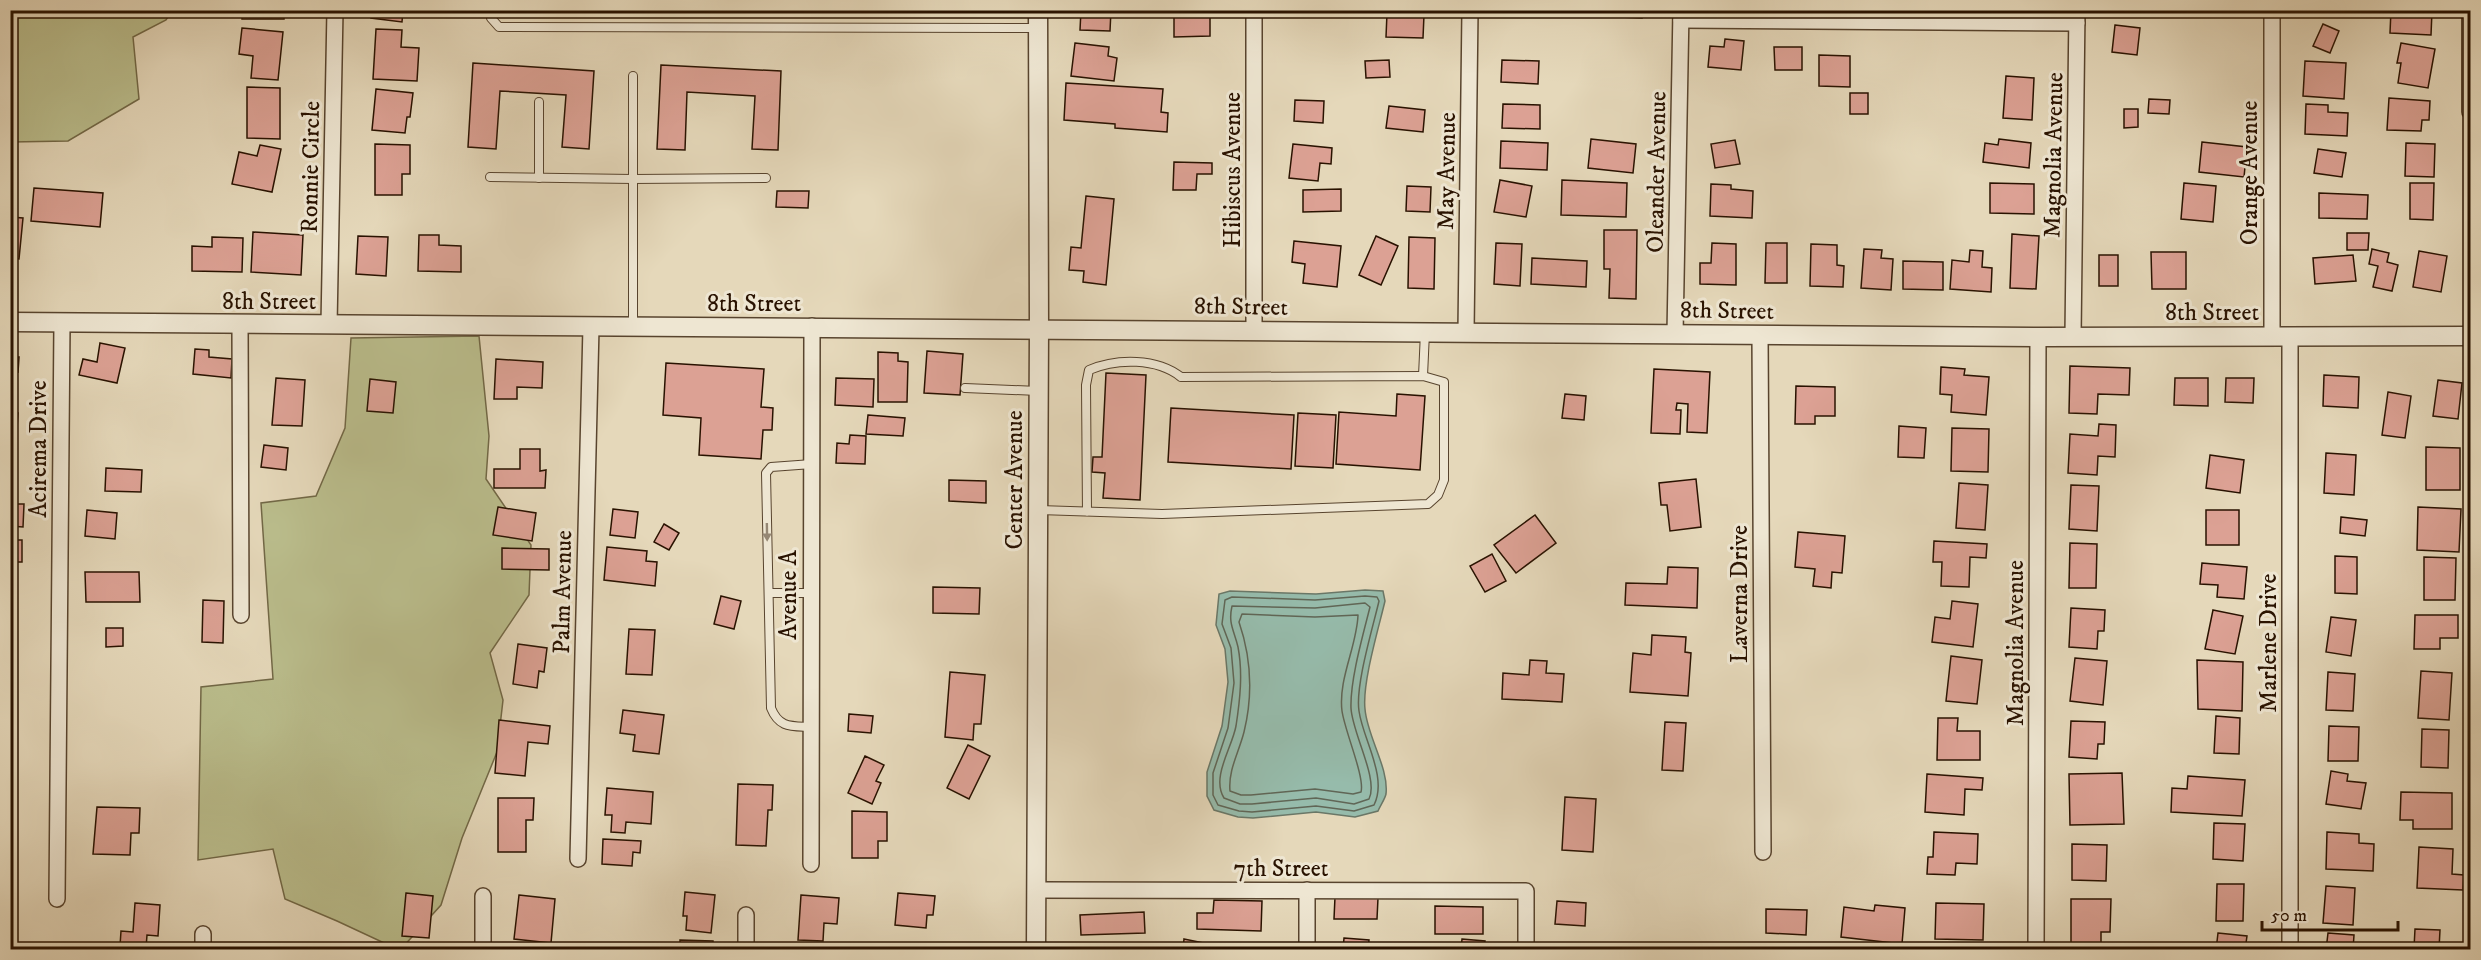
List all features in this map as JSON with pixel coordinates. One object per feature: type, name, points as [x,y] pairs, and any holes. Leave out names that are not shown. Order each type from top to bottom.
[{"type":"street","name":"Ronnie Circle","points":[[329,325],[335,10]]},
{"type":"street","name":"Hibiscus Avenue","points":[[1254,10],[1254,330]]},
{"type":"street","name":"May Avenue","points":[[1466,332],[1470,10]]},
{"type":"street","name":"Orange Avenue","points":[[2272,10],[2272,336]]},
{"type":"street","points":[[2470,10],[2470,112]]},
{"type":"street","points":[[1681,15],[2077,17]]},
{"type":"street","name":"Oleander Avenue","points":[[1675,334],[1681,15]]},
{"type":"street","name":"Magnolia Avenue","points":[[2073,336],[2077,17]]},
{"type":"street","name":"Center Avenue","points":[[1036,950],[1038,19]]},
{"type":"street","name":"8th Street","points":[[10,322],[591,327],[812,326],[2038,337],[2470,336]]},
{"type":"street","name":"Acirema Drive","points":[[57,899],[62,323]]},
{"type":"street","points":[[240,324],[241,615]]},
{"type":"street","name":"Avenue A","points":[[811,864],[812,326]]},
{"type":"street","name":"Palm Avenue","points":[[578,859],[591,327]]},
{"type":"street","name":"Laverna Drive","points":[[1760,335],[1762,852]]},
{"type":"street","name":"Marlene Drive","points":[[2290,336],[2290,950]]},
{"type":"street","name":"Magnolia Avenue","points":[[2036,950],[2038,337]]},
{"type":"street","name":"7th Street","points":[[1036,890],[1526,891],[1526,950]]},
{"type":"street","points":[[1307,890],[1307,950]]},
{"type":"street","points":[[483,896],[483,950]]},
{"type":"street","points":[[746,915],[746,950]]},
{"type":"lane","points":[[491,10],[491,18],[500,27],[1038,19]]},
{"type":"lane","points":[[633,76],[633,327]]},
{"type":"lane","points":[[539,102],[539,178]]},
{"type":"lane","points":[[490,177],[766,178]]},
{"type":"lane","points":[[1424,375],[1425,331]]},
{"type":"lane","points":[[1038,510],[1087,512],[1162,514],[1428,504],[1438,495],[1444,480],[1444,382],[1424,375],[1181,377],[1171,369],[1151,362],[1102,364],[1089,370],[1086,385],[1087,512]]},
{"type":"lane","points":[[965,388],[1038,391]]},
{"type":"lane","points":[[810,727],[788,726],[775,719],[771,708],[766,473],[771,466],[812,464]]},
{"type":"lane","points":[[769,594],[811,593]]},
{"type":"shaded area","points":[[10,11],[172,11],[166,20],[133,37],[139,99],[68,141],[11,142]]},
{"type":"shaded area","points":[[479,336],[489,436],[486,479],[531,545],[529,595],[490,653],[503,700],[497,752],[462,838],[441,905],[401,949],[397,949],[285,899],[273,849],[198,860],[201,687],[273,679],[261,503],[316,496],[345,428],[351,338]]},
{"type":"water","points":[[1365,590],[1383,591],[1385,601],[1368,670],[1365,698],[1367,719],[1386,784],[1386,794],[1378,811],[1355,817],[1316,812],[1253,818],[1238,817],[1214,810],[1207,796],[1207,772],[1222,726],[1228,682],[1225,649],[1216,625],[1219,594],[1230,591],[1316,594]]},
{"type":"building","points":[[242,10],[284,10],[284,19],[242,19]]},
{"type":"building","points":[[372,10],[403,10],[402,22],[371,18]]},
{"type":"building","points":[[537,10],[580,10],[580,14]]},
{"type":"building","points":[[1081,10],[1111,10],[1110,31],[1080,30]]},
{"type":"building","points":[[1174,10],[1210,10],[1210,36],[1174,37]]},
{"type":"building","points":[[1621,10],[1642,10],[1642,18],[1620,17]]},
{"type":"building","points":[[2391,10],[2432,11],[2431,35],[2390,33]]},
{"type":"building","points":[[1387,13],[1424,15],[1423,38],[1386,37]]},
{"type":"building","points":[[2323,24],[2339,31],[2330,53],[2313,46]]},
{"type":"building","points":[[2115,25],[2140,28],[2137,55],[2112,52]]},
{"type":"building","points":[[242,28],[283,32],[278,80],[251,78],[253,56],[239,54]]},
{"type":"building","points":[[376,29],[402,30],[401,47],[419,48],[417,81],[373,79]]},
{"type":"building","points":[[1725,39],[1744,41],[1741,70],[1708,67],[1710,46],[1724,47]]},
{"type":"building","points":[[1075,43],[1109,47],[1108,56],[1117,58],[1114,81],[1071,76]]},
{"type":"building","points":[[2401,43],[2435,49],[2428,88],[2398,83],[2401,63],[2397,63]]},
{"type":"building","points":[[1774,47],[1802,47],[1802,70],[1775,70]]},
{"type":"building","points":[[1819,55],[1850,56],[1850,87],[1819,86]]},
{"type":"building","points":[[1389,60],[1390,77],[1366,78],[1365,61]]},
{"type":"building","points":[[1502,60],[1539,61],[1538,84],[1501,82]]},
{"type":"building","points":[[2305,61],[2346,63],[2344,99],[2303,96]]},
{"type":"building","points":[[473,63],[594,71],[589,149],[562,147],[566,95],[500,91],[496,149],[468,147]]},
{"type":"building","points":[[661,65],[781,71],[778,150],[752,149],[755,96],[687,92],[685,150],[657,149]]},
{"type":"building","points":[[2006,76],[2034,78],[2032,120],[2003,118]]},
{"type":"building","points":[[1066,83],[1163,89],[1161,112],[1168,113],[1167,132],[1115,128],[1115,124],[1064,120]]},
{"type":"building","points":[[247,87],[280,88],[280,139],[247,138]]},
{"type":"building","points":[[376,89],[413,93],[405,133],[372,130]]},
{"type":"building","points":[[1850,93],[1868,93],[1868,114],[1850,114]]},
{"type":"building","points":[[2389,98],[2430,101],[2429,120],[2422,120],[2421,131],[2387,130]]},
{"type":"building","points":[[2149,99],[2170,100],[2169,114],[2148,113]]},
{"type":"building","points":[[1295,100],[1324,101],[1323,123],[1294,121]]},
{"type":"building","points":[[1503,104],[1540,105],[1540,129],[1502,128]]},
{"type":"building","points":[[2306,104],[2328,105],[2328,112],[2348,113],[2347,136],[2305,134]]},
{"type":"building","points":[[1389,106],[1425,110],[1423,132],[1386,128]]},
{"type":"building","points":[[2124,109],[2138,109],[2138,127],[2124,128]]},
{"type":"building","points":[[1591,139],[1636,144],[1633,173],[1588,168]]},
{"type":"building","points":[[1999,139],[2031,143],[2029,168],[1983,162],[1985,143],[1998,145]]},
{"type":"building","points":[[1735,140],[1740,164],[1715,168],[1711,144]]},
{"type":"building","points":[[1501,141],[1548,143],[1547,170],[1500,168]]},
{"type":"building","points":[[2202,142],[2247,147],[2244,177],[2199,172]]},
{"type":"building","points":[[2406,143],[2435,144],[2434,177],[2405,176]]},
{"type":"building","points":[[375,144],[410,145],[410,174],[402,174],[402,195],[375,195]]},
{"type":"building","points":[[1293,144],[1332,148],[1331,164],[1320,163],[1318,181],[1289,178]]},
{"type":"building","points":[[260,145],[281,149],[272,192],[232,184],[239,152],[257,156]]},
{"type":"building","points":[[2318,149],[2346,153],[2342,177],[2314,173]]},
{"type":"building","points":[[1174,162],[1212,163],[1212,174],[1197,174],[1196,190],[1173,190]]},
{"type":"building","points":[[1500,180],[1532,186],[1526,217],[1494,212]]},
{"type":"building","points":[[1562,180],[1627,183],[1626,217],[1561,215]]},
{"type":"building","points":[[1990,183],[2034,184],[2034,214],[1990,213]]},
{"type":"building","points":[[2184,183],[2216,186],[2213,222],[2181,219]]},
{"type":"building","points":[[2410,183],[2434,183],[2433,220],[2410,219]]},
{"type":"building","points":[[1711,184],[1731,185],[1731,189],[1753,191],[1752,218],[1710,216]]},
{"type":"building","points":[[1407,186],[1431,187],[1430,212],[1406,211]]},
{"type":"building","points":[[34,188],[103,193],[100,227],[31,221]]},
{"type":"building","points":[[1341,189],[1341,211],[1303,212],[1303,190]]},
{"type":"building","points":[[777,191],[809,191],[808,208],[776,207]]},
{"type":"building","points":[[2319,193],[2368,195],[2367,219],[2319,218]]},
{"type":"building","points":[[1086,196],[1114,199],[1106,285],[1083,282],[1084,271],[1069,270],[1071,247],[1081,248]]},
{"type":"building","points":[[10,217],[23,218],[19,259],[10,258]]},
{"type":"building","points":[[1604,230],[1637,230],[1636,299],[1609,298],[1610,269],[1604,269]]},
{"type":"building","points":[[253,232],[303,235],[301,275],[251,272]]},
{"type":"building","points":[[2347,233],[2369,233],[2368,250],[2347,250]]},
{"type":"building","points":[[2012,234],[2039,236],[2036,289],[2010,288]]},
{"type":"building","points":[[419,235],[439,235],[439,245],[461,246],[461,272],[418,271]]},
{"type":"building","points":[[358,236],[388,237],[386,276],[356,274]]},
{"type":"building","points":[[1376,236],[1398,246],[1381,285],[1359,275]]},
{"type":"building","points":[[212,237],[243,238],[242,272],[192,271],[192,246],[212,247]]},
{"type":"building","points":[[1409,237],[1435,238],[1434,289],[1408,288]]},
{"type":"building","points":[[1294,241],[1341,246],[1337,287],[1303,283],[1305,264],[1292,262]]},
{"type":"building","points":[[1496,243],[1522,244],[1520,286],[1494,284]]},
{"type":"building","points":[[1712,243],[1736,244],[1736,285],[1700,284],[1700,263],[1711,263]]},
{"type":"building","points":[[1766,243],[1787,243],[1787,283],[1765,283]]},
{"type":"building","points":[[1811,244],[1837,245],[1837,265],[1844,266],[1843,287],[1810,286]]},
{"type":"building","points":[[1864,249],[1882,250],[1881,258],[1893,259],[1891,290],[1861,288]]},
{"type":"building","points":[[2372,249],[2389,253],[2387,262],[2398,265],[2392,291],[2373,287],[2378,266],[2369,264]]},
{"type":"building","points":[[1970,250],[1983,251],[1982,267],[1992,268],[1991,292],[1950,289],[1952,260],[1969,262]]},
{"type":"building","points":[[2419,251],[2447,256],[2441,292],[2413,287]]},
{"type":"building","points":[[2151,252],[2186,252],[2186,289],[2152,289]]},
{"type":"building","points":[[2099,255],[2118,255],[2118,286],[2099,286]]},
{"type":"building","points":[[2353,255],[2356,281],[2315,284],[2313,258]]},
{"type":"building","points":[[1532,258],[1587,261],[1586,287],[1531,284]]},
{"type":"building","points":[[1903,261],[1943,262],[1943,290],[1903,289]]},
{"type":"building","points":[[100,343],[125,348],[117,383],[79,375],[83,359],[97,362]]},
{"type":"building","points":[[195,349],[209,350],[209,357],[232,359],[231,378],[193,374]]},
{"type":"building","points":[[927,351],[963,354],[960,395],[924,393]]},
{"type":"building","points":[[878,352],[898,353],[898,361],[908,362],[907,402],[878,402]]},
{"type":"building","points":[[10,357],[19,357],[18,372],[12,371],[11,393]]},
{"type":"building","points":[[496,359],[543,362],[542,388],[517,387],[517,399],[494,399]]},
{"type":"building","points":[[666,363],[764,369],[761,407],[773,408],[772,430],[763,430],[761,459],[699,455],[701,418],[663,415]]},
{"type":"building","points":[[2070,366],[2130,368],[2129,395],[2098,394],[2097,414],[2069,413]]},
{"type":"building","points":[[1941,367],[1965,369],[1964,375],[1989,377],[1986,415],[1951,412],[1952,395],[1940,394]]},
{"type":"building","points":[[1654,369],[1710,372],[1707,433],[1687,432],[1688,404],[1677,403],[1676,410],[1681,410],[1680,434],[1651,433]]},
{"type":"building","points":[[1106,373],[1146,375],[1140,500],[1103,498],[1105,473],[1092,472],[1093,457],[1102,457]]},
{"type":"building","points":[[2324,375],[2359,377],[2358,408],[2323,406]]},
{"type":"building","points":[[276,378],[305,380],[302,426],[272,425]]},
{"type":"building","points":[[836,378],[874,379],[873,407],[835,405]]},
{"type":"building","points":[[2175,378],[2208,378],[2208,406],[2174,405]]},
{"type":"building","points":[[2226,378],[2254,378],[2253,403],[2225,402]]},
{"type":"building","points":[[370,379],[396,382],[393,413],[367,411]]},
{"type":"building","points":[[2438,380],[2462,383],[2458,419],[2433,416]]},
{"type":"building","points":[[1796,386],[1835,387],[1835,416],[1815,416],[1815,424],[1795,424]]},
{"type":"building","points":[[2388,392],[2411,396],[2405,438],[2382,435]]},
{"type":"building","points":[[1397,394],[1425,396],[1420,470],[1336,464],[1339,412],[1396,416]]},
{"type":"building","points":[[1565,394],[1586,396],[1584,420],[1562,418]]},
{"type":"building","points":[[1171,408],[1294,415],[1291,469],[1168,462]]},
{"type":"building","points":[[10,413],[18,413],[17,428],[13,428],[12,444]]},
{"type":"building","points":[[1298,413],[1336,415],[1333,468],[1295,466]]},
{"type":"building","points":[[868,415],[905,418],[903,436],[866,434]]},
{"type":"building","points":[[2099,424],[2116,425],[2115,457],[2098,456],[2097,475],[2068,473],[2070,434],[2098,436]]},
{"type":"building","points":[[1899,426],[1926,428],[1924,458],[1898,457]]},
{"type":"building","points":[[1952,428],[1989,429],[1988,472],[1951,471]]},
{"type":"building","points":[[850,435],[866,436],[865,464],[836,463],[837,443],[849,444]]},
{"type":"building","points":[[264,445],[288,448],[286,470],[261,467]]},
{"type":"building","points":[[2426,447],[2460,448],[2460,490],[2426,490]]},
{"type":"building","points":[[520,449],[540,449],[540,471],[546,470],[545,488],[494,488],[494,469],[520,469]]},
{"type":"building","points":[[2326,453],[2356,455],[2354,495],[2324,493]]},
{"type":"building","points":[[2210,455],[2244,460],[2240,493],[2206,488]]},
{"type":"building","points":[[106,468],[142,470],[141,492],[105,491]]},
{"type":"building","points":[[1696,479],[1701,527],[1670,531],[1667,505],[1661,505],[1659,483]]},
{"type":"building","points":[[949,480],[986,481],[986,503],[949,501]]},
{"type":"building","points":[[1959,483],[1988,485],[1985,530],[1956,528]]},
{"type":"building","points":[[2071,485],[2099,486],[2097,531],[2069,529]]},
{"type":"building","points":[[10,504],[24,504],[23,527],[10,526]]},
{"type":"building","points":[[498,507],[536,513],[532,541],[493,535]]},
{"type":"building","points":[[2418,507],[2461,509],[2459,552],[2417,550]]},
{"type":"building","points":[[613,509],[638,512],[635,538],[610,535]]},
{"type":"building","points":[[87,510],[117,513],[115,539],[85,536]]},
{"type":"building","points":[[2206,510],[2239,510],[2239,545],[2206,545]]},
{"type":"building","points":[[1535,515],[1556,543],[1516,573],[1494,545]]},
{"type":"building","points":[[2341,517],[2367,520],[2365,536],[2340,533]]},
{"type":"building","points":[[664,524],[679,533],[669,550],[654,542]]},
{"type":"building","points":[[1798,532],[1845,536],[1842,573],[1832,572],[1831,588],[1813,586],[1815,569],[1795,567]]},
{"type":"building","points":[[10,540],[22,540],[22,562],[10,562]]},
{"type":"building","points":[[1934,541],[1987,544],[1986,558],[1970,557],[1969,587],[1941,586],[1942,562],[1933,562]]},
{"type":"building","points":[[2070,543],[2097,544],[2096,588],[2069,588]]},
{"type":"building","points":[[607,547],[647,551],[646,561],[657,562],[655,586],[604,580]]},
{"type":"building","points":[[502,548],[549,549],[549,570],[502,569]]},
{"type":"building","points":[[1492,554],[1506,581],[1485,592],[1470,566]]},
{"type":"building","points":[[2335,556],[2357,557],[2357,594],[2335,593]]},
{"type":"building","points":[[2424,557],[2456,558],[2455,600],[2424,600]]},
{"type":"building","points":[[2202,563],[2247,567],[2244,599],[2217,597],[2218,585],[2200,584]]},
{"type":"building","points":[[1668,567],[1698,568],[1697,608],[1625,605],[1626,583],[1667,584]]},
{"type":"building","points":[[85,572],[139,572],[140,602],[86,602]]},
{"type":"building","points":[[933,587],[980,588],[979,614],[933,613]]},
{"type":"building","points":[[721,596],[741,601],[734,629],[714,624]]},
{"type":"building","points":[[203,600],[224,601],[223,643],[202,642]]},
{"type":"building","points":[[1952,601],[1978,604],[1973,647],[1932,642],[1935,617],[1950,619]]},
{"type":"building","points":[[2071,608],[2105,610],[2104,631],[2098,631],[2097,649],[2069,647]]},
{"type":"building","points":[[2213,610],[2243,616],[2235,654],[2205,649]]},
{"type":"building","points":[[2415,615],[2458,615],[2458,638],[2440,638],[2440,649],[2414,649]]},
{"type":"building","points":[[2331,617],[2356,620],[2351,656],[2326,652]]},
{"type":"building","points":[[106,628],[123,628],[123,646],[106,647]]},
{"type":"building","points":[[629,629],[655,630],[652,675],[626,674]]},
{"type":"building","points":[[1652,635],[1686,637],[1685,652],[1691,653],[1688,696],[1630,692],[1633,653],[1651,655]]},
{"type":"building","points":[[518,644],[547,648],[544,672],[539,671],[537,688],[513,684]]},
{"type":"building","points":[[1951,656],[1982,660],[1977,704],[1946,701]]},
{"type":"building","points":[[2075,658],[2107,661],[2103,705],[2070,701]]},
{"type":"building","points":[[1530,660],[1547,661],[1546,673],[1564,674],[1562,702],[1502,699],[1503,673],[1529,675]]},
{"type":"building","points":[[2197,660],[2243,662],[2242,711],[2198,709]]},
{"type":"building","points":[[2421,671],[2452,673],[2449,720],[2418,718]]},
{"type":"building","points":[[950,672],[985,675],[981,724],[974,724],[973,740],[945,737]]},
{"type":"building","points":[[2328,672],[2355,674],[2353,711],[2326,710]]},
{"type":"building","points":[[623,710],[664,715],[659,754],[633,751],[635,735],[620,733]]},
{"type":"building","points":[[849,714],[873,716],[871,733],[848,731]]},
{"type":"building","points":[[2216,716],[2240,718],[2239,754],[2214,753]]},
{"type":"building","points":[[1938,718],[1958,718],[1957,731],[1980,731],[1980,760],[1937,760]]},
{"type":"building","points":[[499,720],[550,726],[548,744],[528,742],[525,776],[495,773]]},
{"type":"building","points":[[2071,721],[2105,722],[2104,744],[2098,744],[2097,759],[2069,757]]},
{"type":"building","points":[[1665,722],[1686,723],[1683,771],[1662,770]]},
{"type":"building","points":[[2329,726],[2359,727],[2358,761],[2328,761]]},
{"type":"building","points":[[2422,729],[2449,730],[2448,768],[2421,767]]},
{"type":"building","points":[[968,745],[990,756],[969,799],[947,788]]},
{"type":"building","points":[[865,756],[884,765],[876,781],[881,783],[872,804],[848,793]]},
{"type":"building","points":[[2331,771],[2348,774],[2347,781],[2366,783],[2361,809],[2326,804]]},
{"type":"building","points":[[2122,773],[2124,824],[2070,825],[2069,774]]},
{"type":"building","points":[[1927,774],[1983,778],[1982,790],[1965,789],[1964,815],[1925,812]]},
{"type":"building","points":[[2188,776],[2245,780],[2242,816],[2171,812],[2172,788],[2187,789]]},
{"type":"building","points":[[738,784],[773,785],[772,810],[768,810],[766,846],[736,845]]},
{"type":"building","points":[[607,788],[653,792],[651,824],[626,822],[625,833],[611,832],[612,815],[605,815]]},
{"type":"building","points":[[2401,792],[2452,793],[2452,829],[2413,829],[2413,820],[2400,820]]},
{"type":"building","points":[[1565,797],[1596,799],[1593,852],[1562,850]]},
{"type":"building","points":[[498,798],[534,798],[533,820],[526,820],[526,852],[498,852]]},
{"type":"building","points":[[97,807],[140,808],[139,833],[131,833],[130,855],[93,854]]},
{"type":"building","points":[[852,811],[887,812],[887,841],[878,841],[878,858],[852,858]]},
{"type":"building","points":[[2214,823],[2245,824],[2243,861],[2213,859]]},
{"type":"building","points":[[1934,832],[1978,834],[1977,864],[1956,863],[1955,875],[1927,874],[1928,857],[1933,857]]},
{"type":"building","points":[[2327,832],[2359,834],[2359,843],[2374,844],[2373,871],[2326,869]]},
{"type":"building","points":[[603,839],[641,841],[640,853],[633,852],[632,866],[602,864]]},
{"type":"building","points":[[2072,844],[2107,845],[2106,881],[2072,880]]},
{"type":"building","points":[[2419,847],[2453,849],[2452,874],[2464,875],[2463,890],[2417,888]]},
{"type":"building","points":[[2217,884],[2244,884],[2243,921],[2216,921]]},
{"type":"building","points":[[2326,886],[2355,888],[2353,925],[2323,923]]},
{"type":"building","points":[[685,892],[715,895],[711,933],[686,930],[687,916],[683,916]]},
{"type":"building","points":[[406,893],[433,896],[429,938],[402,936]]},
{"type":"building","points":[[898,893],[935,896],[933,915],[927,915],[926,928],[895,925]]},
{"type":"building","points":[[519,895],[555,899],[551,943],[514,939]]},
{"type":"building","points":[[801,895],[839,898],[837,924],[824,923],[823,941],[798,940]]},
{"type":"building","points":[[1335,897],[1378,898],[1377,919],[1334,919]]},
{"type":"building","points":[[2071,899],[2111,899],[2110,932],[2101,932],[2101,949],[2071,948]]},
{"type":"building","points":[[1214,900],[1262,901],[1261,931],[1197,929],[1197,913],[1213,913]]},
{"type":"building","points":[[1557,901],[1586,903],[1585,926],[1555,924]]},
{"type":"building","points":[[135,903],[160,905],[158,936],[147,935],[146,948],[120,946],[121,931],[133,932]]},
{"type":"building","points":[[1936,903],[1984,904],[1983,940],[1935,939]]},
{"type":"building","points":[[1875,905],[1905,908],[1902,944],[1841,937],[1844,907],[1874,911]]},
{"type":"building","points":[[1435,906],[1483,907],[1483,934],[1435,934]]},
{"type":"building","points":[[1766,909],[1807,910],[1806,935],[1766,933]]},
{"type":"building","points":[[1144,912],[1145,933],[1081,935],[1080,915]]},
{"type":"building","points":[[2415,929],[2440,930],[2439,949],[2414,948]]},
{"type":"building","points":[[2218,933],[2247,936],[2245,950],[2216,950]]},
{"type":"building","points":[[2328,933],[2354,935],[2353,950],[2326,950]]},
{"type":"building","points":[[1344,938],[1369,940],[1368,950],[1343,950]]},
{"type":"building","points":[[1184,939],[1209,944],[1208,950],[1183,950]]},
{"type":"building","points":[[1462,939],[1485,941],[1484,950],[1461,950]]},
{"type":"building","points":[[680,940],[713,941],[713,950],[680,950]]},
{"type":"building","points":[[848,946],[883,947],[882,950],[848,950]]},
{"type":"building","points":[[513,947],[581,949],[581,950],[513,950]]}]
